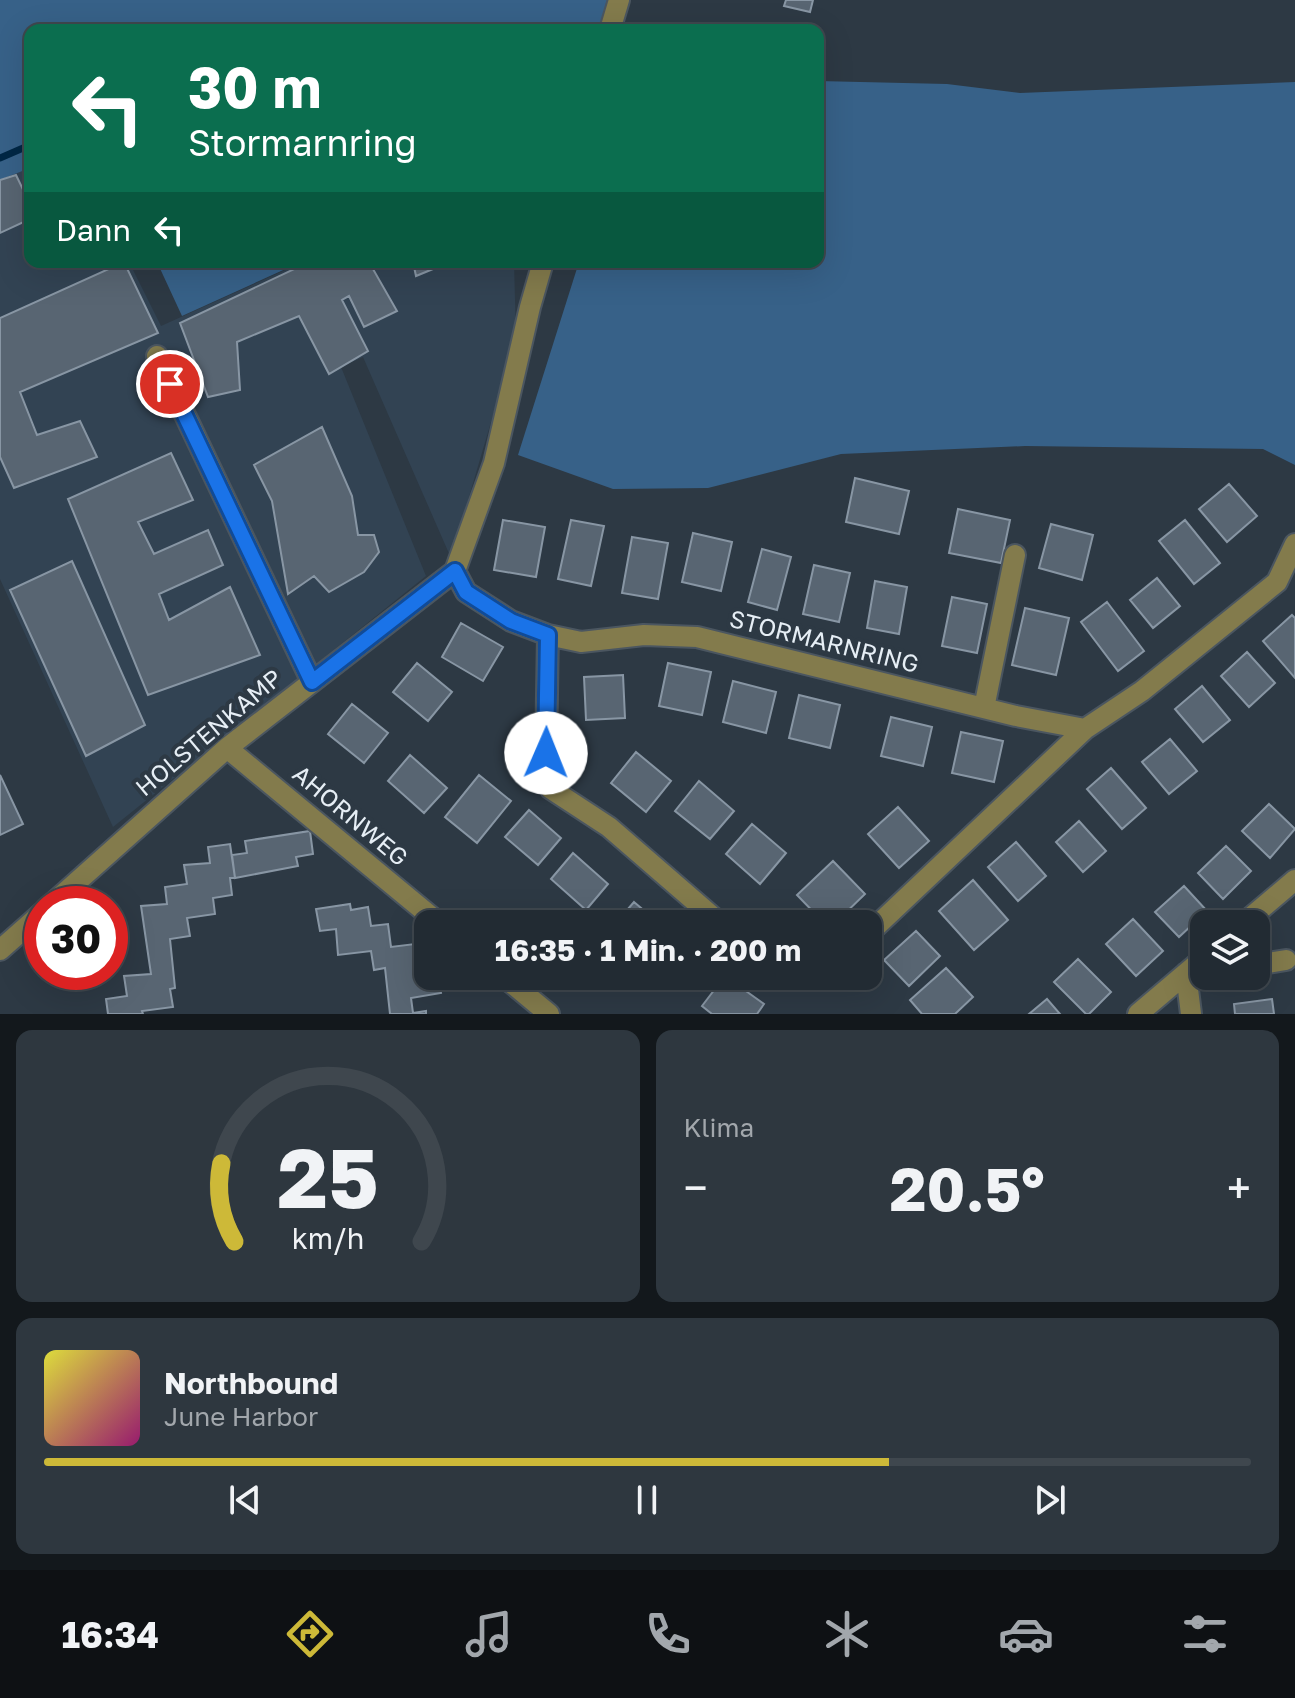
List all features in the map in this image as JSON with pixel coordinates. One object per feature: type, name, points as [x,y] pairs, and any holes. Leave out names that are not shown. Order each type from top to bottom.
[{"type":"street","points":[[612,24],[619,0]]},
{"type":"street","points":[[455,571],[494,463],[541,268]]},
{"type":"street","points":[[157,356],[312,682]]},
{"type":"street","points":[[882,921],[1085,729],[1142,691],[1277,582],[1295,544]]},
{"type":"street","points":[[984,708],[1015,555]]},
{"type":"street","name":"STORMARNRING","points":[[455,571],[466,592],[511,621],[548,635],[581,642],[644,635],[697,637],[984,708],[1085,729]]},
{"type":"street","name":"HOLSTENKAMP","points":[[72,886],[227,748],[455,571]]},
{"type":"street","points":[[548,635],[546,753],[551,789],[609,827],[705,910]]},
{"type":"street","name":"AHORNWEG","points":[[227,748],[423,910]]},
{"type":"street","points":[[1260,910],[1295,880]]},
{"type":"street","points":[[0,950],[24,929]]},
{"type":"street","points":[[1270,963],[1286,960]]},
{"type":"street","points":[[1138,1014],[1190,971]]},
{"type":"street","points":[[520,990],[549,1014]]},
{"type":"street","points":[[1191,1014],[1195,990]]},
{"type":"shaded area","points":[[0,0],[613,0],[606,24],[24,24],[24,170],[0,180]]},
{"type":"shaded area","points":[[824,81],[947,84],[1020,93],[1295,82],[1295,465],[1263,449],[1025,446],[841,454],[708,488],[613,489],[518,455],[577,268],[824,268]]},
{"type":"shaded area","points":[[24,170],[24,268],[132,268],[161,326],[290,268],[514,268],[516,337],[451,558],[363,357],[341,367],[426,576],[113,827],[0,579],[0,180]]},
{"type":"shaded area","points":[[160,268],[288,268],[182,316]]},
{"type":"building","points":[[786,0],[813,0],[810,12],[784,6]]},
{"type":"building","points":[[16,175],[24,192],[24,222],[0,233],[0,180]]},
{"type":"building","points":[[111,268],[127,268],[158,333],[20,392],[37,435],[80,421],[97,457],[14,488],[0,457],[0,318]]},
{"type":"building","points":[[296,268],[372,268],[397,311],[364,327],[349,296],[342,300],[368,351],[329,374],[299,316],[237,342],[240,390],[208,397],[180,323]]},
{"type":"building","points":[[414,268],[435,268],[416,276]]},
{"type":"building","points":[[322,427],[352,496],[358,535],[374,535],[379,552],[364,572],[329,592],[314,576],[288,594],[272,501],[254,465]]},
{"type":"building","points":[[171,453],[193,500],[138,522],[154,554],[208,530],[223,565],[159,594],[169,620],[230,587],[260,655],[148,695],[68,499]]},
{"type":"building","points":[[855,478],[909,491],[899,534],[846,522]]},
{"type":"building","points":[[1229,484],[1257,516],[1227,542],[1199,509]]},
{"type":"building","points":[[958,509],[1010,520],[1001,563],[949,553]]},
{"type":"building","points":[[503,520],[545,527],[536,577],[494,570]]},
{"type":"building","points":[[571,520],[604,526],[591,586],[558,579]]},
{"type":"building","points":[[1185,520],[1220,563],[1194,584],[1159,541]]},
{"type":"building","points":[[1051,524],[1093,535],[1082,580],[1039,568]]},
{"type":"building","points":[[693,533],[732,542],[721,591],[682,582]]},
{"type":"building","points":[[632,537],[668,543],[658,599],[622,593]]},
{"type":"building","points":[[762,549],[791,557],[777,610],[748,602]]},
{"type":"building","points":[[72,561],[145,725],[86,756],[10,590]]},
{"type":"building","points":[[814,565],[850,573],[839,622],[803,614]]},
{"type":"building","points":[[1157,578],[1180,606],[1153,628],[1130,600]]},
{"type":"building","points":[[875,581],[907,587],[899,634],[867,628]]},
{"type":"building","points":[[952,597],[987,604],[977,653],[942,646]]},
{"type":"building","points":[[1107,602],[1144,651],[1118,671],[1081,622]]},
{"type":"building","points":[[1025,608],[1069,618],[1056,675],[1012,665]]},
{"type":"building","points":[[1292,615],[1295,618],[1295,678],[1263,641]]},
{"type":"building","points":[[461,623],[503,647],[483,681],[442,657]]},
{"type":"building","points":[[1247,652],[1275,683],[1249,707],[1221,676]]},
{"type":"building","points":[[417,663],[452,692],[428,721],[393,692]]},
{"type":"building","points":[[668,663],[711,672],[702,715],[659,706]]},
{"type":"building","points":[[623,675],[625,718],[586,720],[584,677]]},
{"type":"building","points":[[733,681],[776,692],[766,733],[723,722]]},
{"type":"building","points":[[1202,686],[1230,720],[1203,742],[1175,709]]},
{"type":"building","points":[[799,695],[840,705],[830,748],[789,738]]},
{"type":"building","points":[[352,704],[388,733],[364,763],[328,734]]},
{"type":"building","points":[[891,717],[932,727],[923,766],[881,756]]},
{"type":"building","points":[[961,732],[1003,741],[994,782],[952,773]]},
{"type":"building","points":[[1170,739],[1197,771],[1169,794],[1142,762]]},
{"type":"building","points":[[636,752],[671,781],[646,812],[611,783]]},
{"type":"building","points":[[410,755],[447,788],[424,813],[388,781]]},
{"type":"building","points":[[1111,768],[1146,808],[1122,829],[1087,789]]},
{"type":"building","points":[[0,775],[23,824],[0,835]]},
{"type":"building","points":[[479,775],[511,801],[477,843],[445,817]]},
{"type":"building","points":[[699,781],[734,811],[710,839],[675,811]]},
{"type":"building","points":[[1269,804],[1295,829],[1270,858],[1242,831]]},
{"type":"building","points":[[898,807],[929,841],[899,868],[868,834]]},
{"type":"building","points":[[529,810],[561,838],[538,865],[505,837]]},
{"type":"building","points":[[1079,821],[1106,851],[1083,872],[1056,842]]},
{"type":"building","points":[[752,824],[786,853],[760,884],[726,854]]},
{"type":"building","points":[[310,831],[313,854],[296,857],[298,866],[235,878],[232,855],[247,853],[245,841]]},
{"type":"building","points":[[1016,842],[1046,876],[1018,901],[988,867]]},
{"type":"building","points":[[230,844],[235,878],[230,878],[232,895],[213,898],[215,914],[187,918],[190,936],[170,939],[175,988],[170,989],[173,1007],[142,1011],[143,1014],[108,1014],[106,999],[127,996],[128,976],[151,974],[141,906],[167,904],[165,887],[187,884],[184,865],[210,863],[208,847]]},
{"type":"building","points":[[1226,846],[1251,871],[1223,899],[1198,873]]},
{"type":"building","points":[[573,853],[608,884],[586,910],[551,879]]},
{"type":"building","points":[[833,861],[865,894],[848,910],[811,910],[797,895]]},
{"type":"building","points":[[973,880],[1008,920],[974,950],[939,911]]},
{"type":"building","points":[[1184,886],[1206,910],[1190,910],[1190,927],[1179,937],[1155,912]]},
{"type":"building","points":[[634,902],[643,910],[627,910]]},
{"type":"building","points":[[350,904],[351,910],[368,907],[371,926],[388,924],[391,947],[414,944],[414,990],[441,990],[441,993],[411,998],[413,1013],[426,1011],[426,1014],[390,1014],[385,968],[374,970],[371,951],[338,955],[336,929],[320,931],[316,909]]},
{"type":"building","points":[[1133,919],[1163,951],[1136,976],[1106,944]]},
{"type":"building","points":[[916,931],[940,956],[909,986],[884,960]]},
{"type":"building","points":[[1078,959],[1111,992],[1089,1014],[1054,982]]},
{"type":"building","points":[[946,968],[973,997],[955,1014],[922,1014],[910,1000]]},
{"type":"building","points":[[714,990],[744,990],[764,1004],[757,1014],[712,1014],[702,1006]]},
{"type":"building","points":[[1047,999],[1060,1014],[1029,1014]]},
{"type":"building","points":[[1272,999],[1274,1014],[1235,1014],[1234,1004]]},
{"type":"waterway","points":[[0,158],[24,148]]},
{"type":"route","points":[[170,384],[312,682],[455,571],[466,592],[511,621],[548,635],[546,753]]}]
